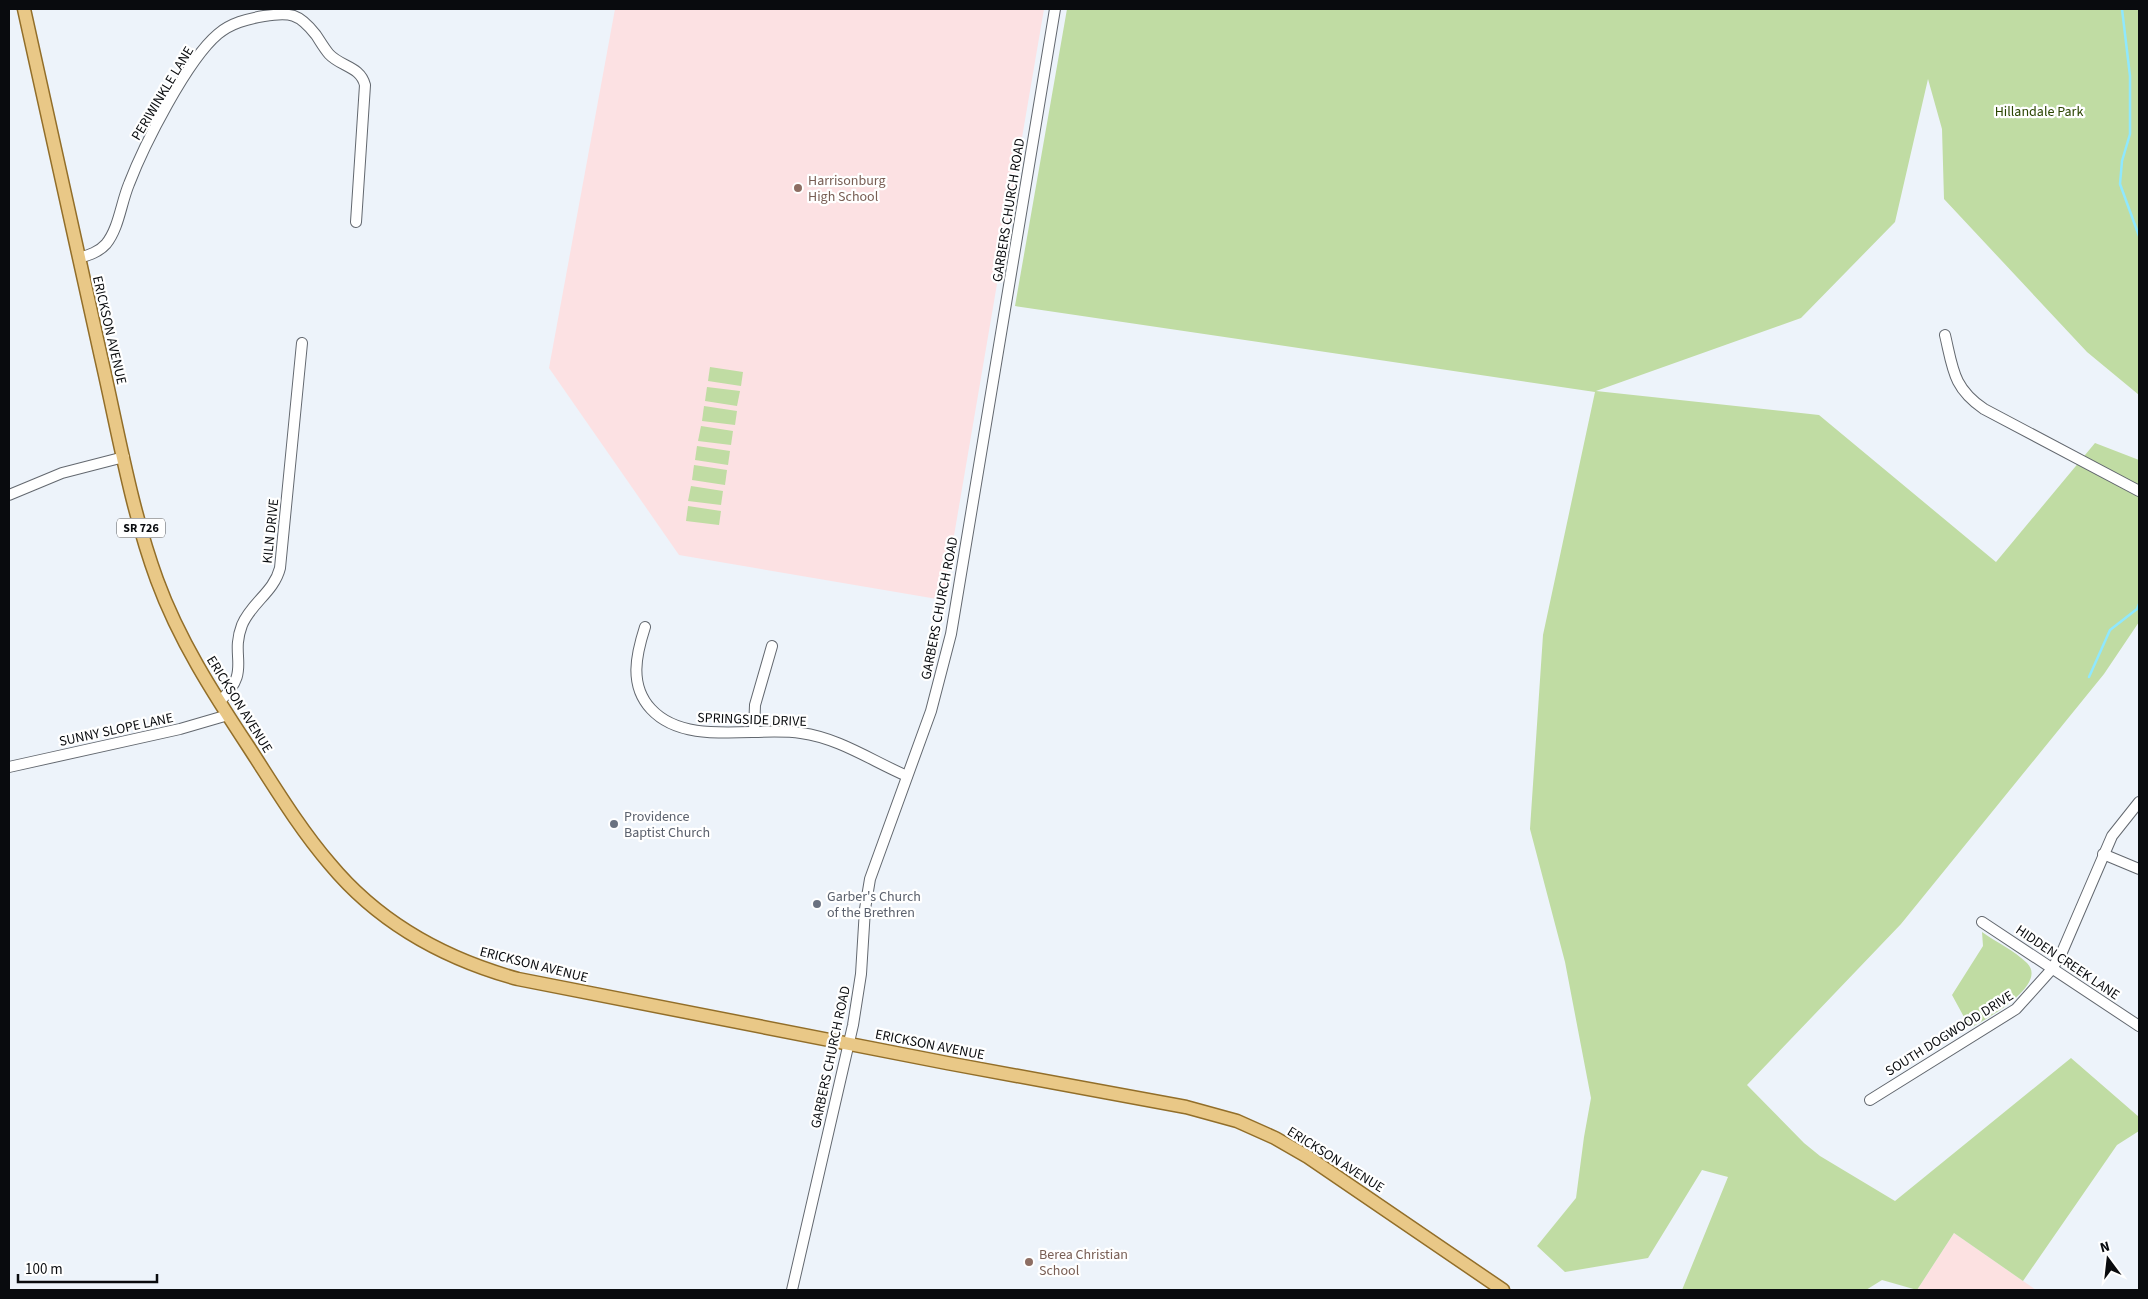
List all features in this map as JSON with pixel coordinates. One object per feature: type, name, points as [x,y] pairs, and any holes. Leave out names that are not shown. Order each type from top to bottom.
[{"type":"main road","name":"ERICKSON AVENUE","points":[[24,9],[124,457],[140,525],[157,580],[186,646],[219,702],[296,819],[331,866],[357,893],[382,914],[442,952],[471,965],[518,979],[849,1044],[1186,1107],[1237,1121],[1275,1138],[1308,1157],[1503,1290]]},
{"type":"street","name":"GARBERS CHURCH ROAD","points":[[792,1290],[849,1044],[861,974],[868,887],[879,849],[931,711],[951,634],[1055,9]]},
{"type":"street","name":"PERIWINKLE LANE","points":[[79,258],[93,254],[106,244],[118,218],[133,172],[152,135],[181,83],[213,39],[228,27],[240,22],[277,14],[287,14],[301,18],[330,54],[352,67],[363,78],[365,85],[356,222]]},
{"type":"street","points":[[1945,335],[1954,373],[1958,384],[1966,395],[1984,409],[2139,491]]},
{"type":"street","name":"KILN DRIVE","points":[[219,702],[231,692],[238,675],[238,645],[243,623],[274,584],[280,568],[302,343]]},
{"type":"street","points":[[9,495],[62,473],[124,457]]},
{"type":"street","name":"SPRINGSIDE DRIVE","points":[[645,626],[637,653],[636,676],[642,695],[653,711],[668,723],[691,730],[789,732],[823,738],[906,776]]},
{"type":"street","points":[[754,731],[755,705],[772,646]]},
{"type":"street","name":"SUNNY SLOPE LANE","points":[[9,767],[180,729],[228,716]]},
{"type":"street","name":"SOUTH DOGWOOD DRIVE","points":[[1870,1100],[2016,1009],[2025,1001],[2052,969],[2070,936],[2112,836],[2139,802]]},
{"type":"street","points":[[2103,854],[2139,869]]},
{"type":"street","name":"HIDDEN CREEK LANE","points":[[1982,922],[2139,1026]]},
{"type":"shaded area","name":"Harrisonburg High School","points":[[615,9],[1044,9],[943,600],[679,555],[549,368]]},
{"type":"shaded area","points":[[1954,1233],[2036,1290],[1917,1290]]},
{"type":"green space","name":"Hillandale Park","points":[[1067,9],[2139,9],[2139,395],[2087,352],[1944,199],[1942,129],[1928,79],[1895,222],[1801,318],[1596,391],[1819,415],[1996,562],[2095,443],[2139,460],[2139,622],[2104,674],[1901,924],[1747,1085],[1804,1143],[1820,1156],[1895,1201],[2071,1058],[2139,1117],[2139,1131],[2117,1145],[2023,1281],[1954,1233],[1917,1290],[1882,1280],[1866,1290],[1682,1290],[1728,1177],[1702,1170],[1648,1258],[1565,1272],[1537,1246],[1576,1198],[1591,1098],[1565,962],[1530,829],[1543,635],[1595,392],[1015,306]]},
{"type":"green space","points":[[710,367],[743,372],[741,386],[708,381]]},
{"type":"green space","points":[[707,387],[740,391],[737,406],[705,401]]},
{"type":"green space","points":[[704,406],[737,411],[735,425],[702,421]]},
{"type":"green space","points":[[701,426],[733,431],[731,445],[698,441]]},
{"type":"green space","points":[[697,446],[730,451],[728,465],[695,460]]},
{"type":"green space","points":[[694,465],[727,470],[725,485],[692,480]]},
{"type":"green space","points":[[691,486],[723,491],[721,505],[688,501]]},
{"type":"green space","points":[[688,506],[721,511],[719,525],[686,521]]},
{"type":"green space","points":[[1982,932],[2027,963],[2031,972],[2029,981],[2023,991],[2000,1010],[1970,1028],[1952,995],[1983,946]]},
{"type":"waterway","points":[[2122,9],[2130,76],[2130,134],[2122,161],[2120,184],[2139,236]]},
{"type":"waterway","points":[[2089,677],[2110,630],[2137,609],[2139,604]]},
{"type":"place","name":"Harrisonburg High School","points":[[798,188]]},
{"type":"place","name":"Providence Baptist Church","points":[[614,824]]},
{"type":"place","name":"Garber's Church of the Brethren","points":[[817,904]]},
{"type":"place","name":"Berea Christian School","points":[[1029,1262]]}]
